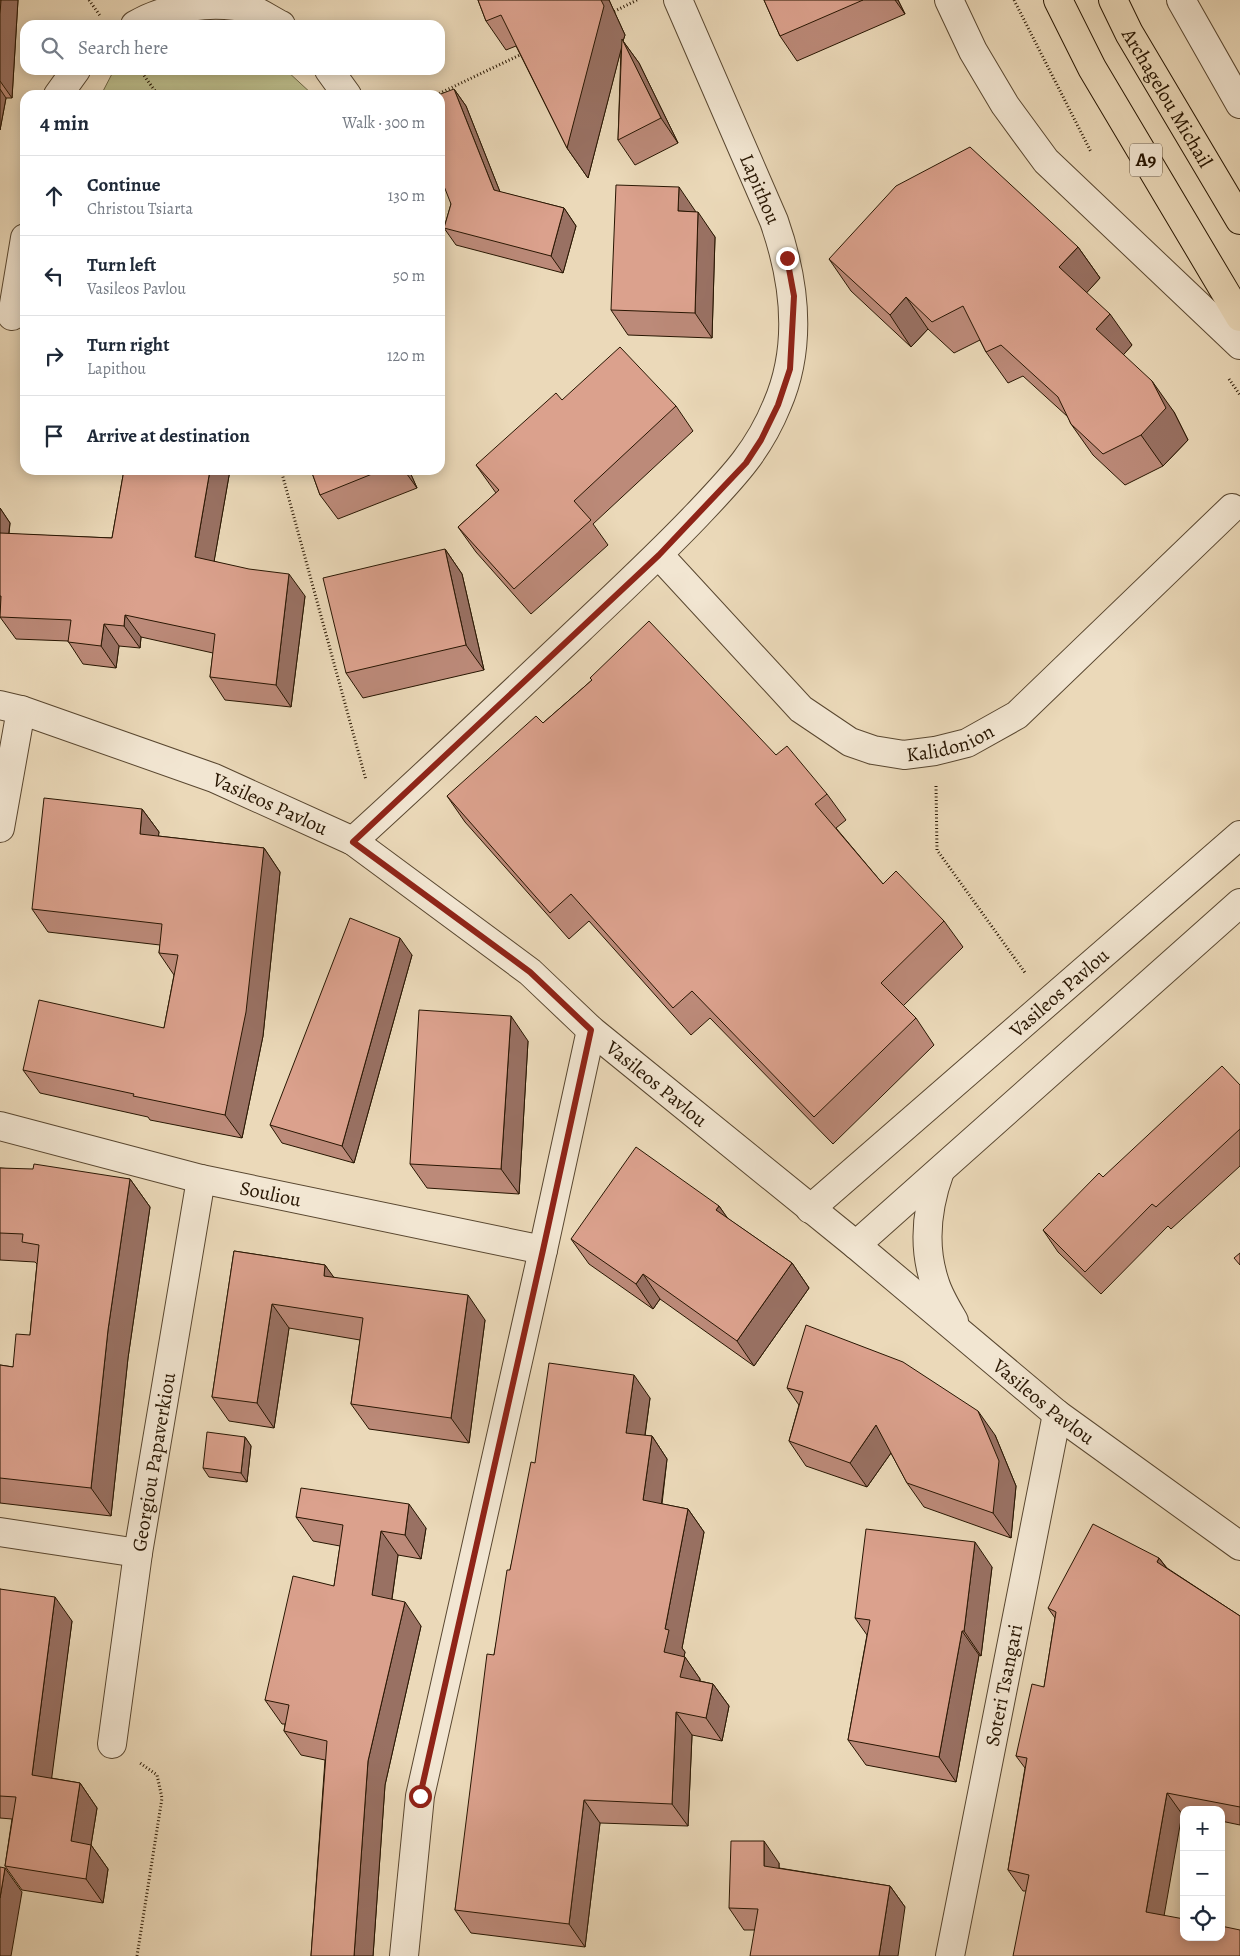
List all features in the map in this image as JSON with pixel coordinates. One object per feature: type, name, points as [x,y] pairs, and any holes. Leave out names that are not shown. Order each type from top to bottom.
[{"type":"main road","name":"A9","points":[[1058,0],[1092,68],[1240,318]]},
{"type":"main road","name":"Archagelou Michail","points":[[1113,0],[1130,33],[1240,220]]},
{"type":"street","name":"Lapithou","points":[[353,842],[659,555],[746,463],[761,440],[778,405],[790,369],[793,333],[794,296],[787,258],[774,221],[678,0]]},
{"type":"street","points":[[949,0],[973,51],[1005,105],[1046,161],[1240,345]]},
{"type":"street","points":[[1181,0],[1240,104]]},
{"type":"street","points":[[146,20],[168,10],[198,5],[222,4],[250,9],[272,20]]},
{"type":"street","points":[[62,90],[72,75]]},
{"type":"street","points":[[333,75],[343,90]]},
{"type":"street","points":[[12,316],[20,268]]},
{"type":"street","name":"Kalidonion","points":[[659,555],[801,709],[825,727],[850,742],[873,750],[904,755],[935,751],[967,743],[1017,715],[1232,508]]},
{"type":"street","points":[[0,828],[10,708]]},
{"type":"street","name":"Vasileos Pavlou","points":[[10,708],[214,778],[353,842],[530,972],[591,1030],[856,1245],[1058,1414],[1240,1546]]},
{"type":"street","name":"Vasileos Pavlou","points":[[810,1209],[1240,834]]},
{"type":"street","points":[[856,1245],[1240,903]]},
{"type":"street","points":[[404,1956],[420,1796],[591,1030]]},
{"type":"street","name":"Souliou","points":[[0,1126],[201,1179],[543,1250]]},
{"type":"street","points":[[941,1169],[930,1198],[927,1220],[928,1248],[935,1282],[957,1330]]},
{"type":"street","name":"Georgiou Papaverkiou","points":[[112,1744],[138,1552],[201,1179]]},
{"type":"street","name":"Soteri Tsangari","points":[[950,1956],[1058,1414]]},
{"type":"street","points":[[0,1532],[138,1552]]},
{"type":"path","points":[[89,0],[103,19]]},
{"type":"path","points":[[602,16],[638,0]]},
{"type":"path","points":[[1014,0],[1092,153]]},
{"type":"path","points":[[445,91],[532,50]]},
{"type":"path","points":[[144,75],[154,90]]},
{"type":"path","points":[[282,475],[377,820]]},
{"type":"path","points":[[935,751],[937,850],[1047,1002]]},
{"type":"path","points":[[112,1744],[157,1775],[162,1798],[138,1956]]},
{"type":"shaded area","points":[[111,75],[291,75],[308,90],[104,90]]},
{"type":"building","points":[[478,0],[601,0],[604,6],[567,148],[501,15],[486,21]]},
{"type":"building","points":[[764,0],[863,0],[780,36]]},
{"type":"building","points":[[622,39],[661,118],[618,140]]},
{"type":"building","points":[[454,89],[494,190],[564,208],[551,256],[445,228],[451,204],[445,189],[445,92]]},
{"type":"building","points":[[970,147],[1078,247],[1059,267],[1110,314],[1096,329],[1152,381],[1166,408],[1141,435],[1103,454],[1071,424],[1058,397],[1001,345],[986,352],[963,306],[932,322],[906,297],[890,315],[829,259],[896,186]]},
{"type":"building","points":[[616,185],[679,187],[678,211],[698,212],[695,313],[611,310]]},
{"type":"building","points":[[620,347],[676,406],[574,501],[591,520],[514,589],[458,527],[499,490],[476,465],[556,393],[562,400]]},
{"type":"building","points":[[123,475],[209,475],[195,557],[249,569],[289,574],[276,685],[210,677],[215,634],[125,615],[124,626],[104,624],[101,646],[68,642],[71,620],[0,617],[0,533],[112,538]]},
{"type":"building","points":[[313,475],[370,475],[320,495]]},
{"type":"building","points":[[445,549],[466,645],[346,673],[323,578]]},
{"type":"building","points":[[649,621],[776,755],[787,746],[827,794],[815,804],[883,884],[896,871],[944,921],[881,983],[916,1018],[814,1117],[692,991],[673,1008],[571,894],[550,913],[447,796],[536,716],[543,723],[592,680],[590,678]]},
{"type":"building","points":[[44,798],[142,809],[140,834],[264,848],[246,1012],[225,1115],[23,1070],[39,1000],[164,1028],[178,955],[159,953],[162,924],[32,909]]},
{"type":"building","points":[[350,918],[400,938],[342,1146],[270,1125]]},
{"type":"building","points":[[419,1010],[511,1016],[501,1169],[410,1164]]},
{"type":"building","points":[[1222,1066],[1240,1085],[1240,1129],[1156,1207],[1152,1204],[1085,1272],[1043,1230],[1099,1173],[1103,1177]]},
{"type":"building","points":[[636,1147],[719,1206],[716,1210],[792,1263],[737,1341],[643,1274],[636,1284],[571,1239]]},
{"type":"building","points":[[34,1164],[130,1179],[108,1330],[91,1488],[0,1478],[0,1365],[13,1367],[16,1334],[30,1335],[39,1245],[22,1242],[23,1234],[0,1233],[0,1168],[33,1169]]},
{"type":"building","points":[[234,1251],[325,1265],[324,1276],[468,1295],[451,1418],[351,1404],[363,1318],[272,1304],[257,1403],[212,1397]]},
{"type":"building","points":[[1240,1253],[1240,1265],[1234,1258]]},
{"type":"building","points":[[806,1325],[903,1362],[978,1411],[999,1461],[993,1513],[907,1483],[876,1425],[850,1463],[789,1441],[803,1392],[787,1388]]},
{"type":"building","points":[[549,1363],[634,1375],[626,1433],[652,1436],[643,1500],[688,1509],[665,1629],[669,1630],[664,1652],[685,1657],[680,1677],[713,1684],[706,1718],[676,1712],[672,1804],[584,1800],[569,1924],[455,1910],[487,1654],[494,1655],[507,1570],[510,1570],[531,1462],[535,1463]]},
{"type":"building","points":[[207,1432],[245,1437],[241,1473],[203,1468]]},
{"type":"building","points":[[301,1488],[409,1504],[405,1535],[381,1531],[372,1595],[405,1602],[368,1761],[354,1956],[311,1956],[327,1741],[284,1731],[289,1705],[265,1700],[293,1576],[334,1586],[343,1525],[296,1517]]},
{"type":"building","points":[[1093,1524],[1159,1558],[1157,1562],[1240,1616],[1240,1807],[1167,1793],[1146,1912],[1180,1918],[1180,1941],[1225,1941],[1225,1927],[1240,1930],[1240,1956],[1013,1956],[1029,1875],[1008,1870],[1027,1758],[1016,1756],[1032,1684],[1044,1687],[1056,1612],[1048,1608]]},
{"type":"building","points":[[866,1529],[975,1542],[964,1631],[962,1631],[939,1757],[848,1740],[870,1620],[855,1618]]},
{"type":"building","points":[[0,1589],[55,1597],[32,1775],[80,1783],[71,1841],[91,1845],[86,1879],[5,1866],[16,1797],[0,1796]]},
{"type":"building","points":[[731,1841],[764,1841],[764,1866],[890,1886],[879,1956],[750,1956],[758,1909],[729,1908]]},
{"type":"building","points":[[0,1867],[5,1868],[0,1898]]},
{"type":"route","points":[[420,1796],[591,1030],[530,972],[353,842],[659,555],[746,463],[761,440],[778,405],[790,369],[794,296],[787,258]]}]
